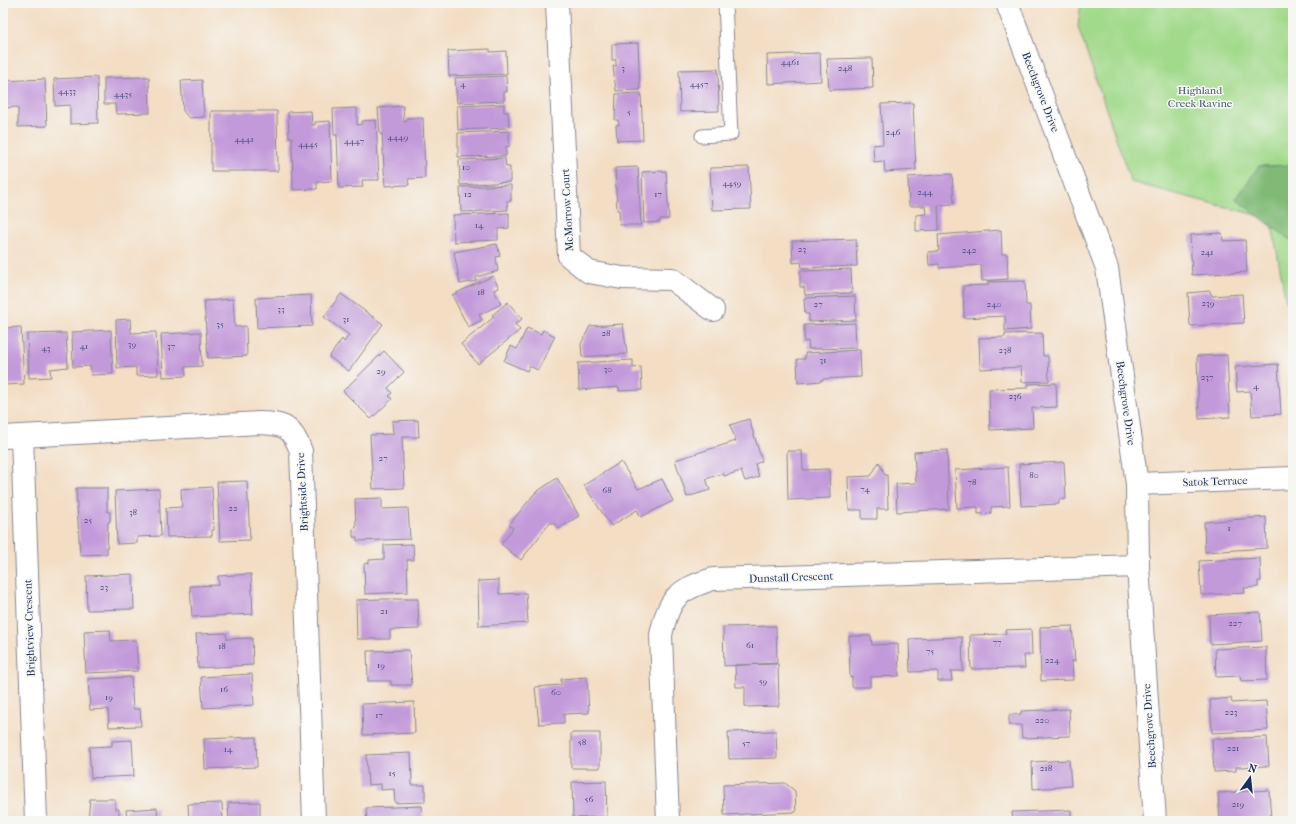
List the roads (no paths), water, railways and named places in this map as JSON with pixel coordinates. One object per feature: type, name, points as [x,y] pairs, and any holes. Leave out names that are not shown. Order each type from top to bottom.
[{"type":"street","name":"McMorrow Court","points":[[558,3],[569,256],[589,272],[622,278],[672,280],[713,310]]},
{"type":"street","name":"Beechgrove Drive","points":[[1007,3],[1107,268],[1137,484],[1138,566],[1155,821]]},
{"type":"street","name":"Brightside Drive","points":[[12,436],[260,423],[279,424],[295,435],[301,451],[314,821]]},
{"type":"street","name":"Brightview Crescent","points":[[12,436],[36,821]]},
{"type":"street","name":"Satok Terrace","points":[[1137,484],[1293,478]]},
{"type":"street","name":"Dunstall Crescent","points":[[668,821],[661,635],[666,614],[675,599],[689,587],[713,579],[1138,566]]},
{"type":"lane","points":[[702,136],[731,134],[725,3]]},
{"type":"park label","name":"Highland Creek Ravine","points":[[1200,96]]}]
